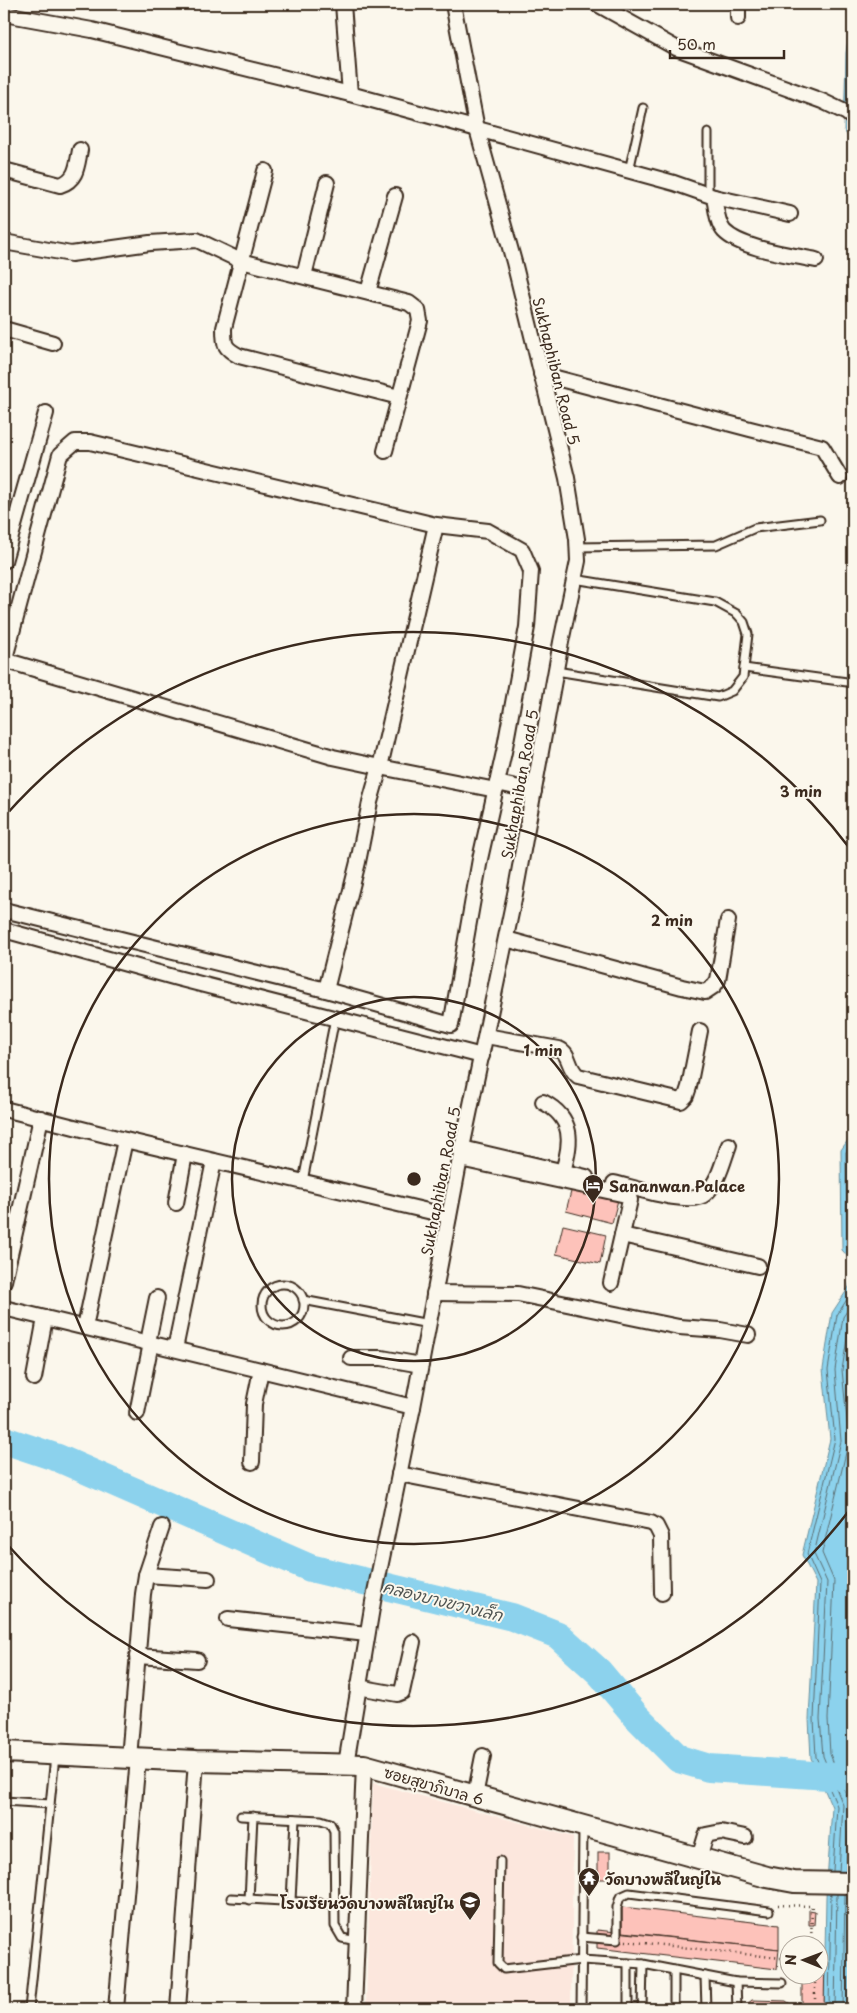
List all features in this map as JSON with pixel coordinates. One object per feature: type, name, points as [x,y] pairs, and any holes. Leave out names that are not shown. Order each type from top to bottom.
[{"type":"street","points":[[343,4],[350,94]]},
{"type":"street","name":"Sukhaphiban Road 5","points":[[354,2009],[357,1941],[355,1765],[358,1687],[461,1154],[506,939],[578,562],[567,478],[514,262],[477,129],[453,4]]},
{"type":"street","points":[[597,4],[676,48],[822,101],[853,118]]},
{"type":"street","points":[[5,10],[350,94],[711,196],[790,214]]},
{"type":"street","points":[[4,170],[60,185],[68,183],[74,175],[80,150]]},
{"type":"street","points":[[265,170],[224,328],[224,342],[228,350],[239,356],[398,397]]},
{"type":"street","points":[[304,276],[327,183]]},
{"type":"street","points":[[368,292],[395,196]]},
{"type":"street","points":[[711,196],[723,230],[731,235],[746,244],[816,260]]},
{"type":"street","points":[[4,242],[71,254],[150,243],[197,240],[241,261],[409,303],[418,310],[420,321],[385,451]]},
{"type":"street","points":[[4,329],[53,343]]},
{"type":"street","points":[[541,374],[750,430],[822,447],[840,477]]},
{"type":"street","points":[[4,561],[46,414]]},
{"type":"street","points":[[4,910],[326,990],[451,1025],[480,859],[497,786],[527,627],[531,571],[522,550],[488,531],[436,525],[90,442],[75,442],[60,455],[4,661],[314,752],[380,766],[497,786],[534,791]]},
{"type":"street","points":[[326,990],[358,862],[370,802],[436,525]]},
{"type":"street","points":[[506,939],[705,992],[714,986],[718,980],[728,920]]},
{"type":"street","points":[[4,930],[177,978],[482,1056]]},
{"type":"street","points":[[486,1036],[559,1049],[565,1051],[572,1072],[578,1076],[681,1101],[686,1096],[689,1087],[700,1031]]},
{"type":"street","points":[[543,1102],[554,1108],[565,1119],[569,1148],[563,1172]]},
{"type":"street","points":[[4,1109],[125,1140],[449,1216]]},
{"type":"street","points":[[4,1281],[41,1118]]},
{"type":"street","points":[[85,1327],[125,1140]]},
{"type":"street","points":[[461,1154],[563,1172],[671,1196],[698,1198],[705,1194],[718,1176],[729,1145]]},
{"type":"street","points":[[176,1203],[185,1154]]},
{"type":"street","points":[[461,1154],[629,1196],[611,1283]]},
{"type":"street","points":[[175,1348],[214,1161]]},
{"type":"street","points":[[622,1235],[758,1266]]},
{"type":"street","points":[[434,1293],[518,1294],[679,1328],[720,1330],[748,1335]]},
{"type":"street","points":[[137,1412],[157,1298]]},
{"type":"street","points":[[4,1308],[413,1407]]},
{"type":"street","points":[[34,1378],[45,1318]]},
{"type":"street","points":[[351,1358],[382,1358],[421,1365]]},
{"type":"street","points":[[252,1462],[254,1404],[261,1370]]},
{"type":"street","points":[[399,1474],[651,1523],[656,1526],[662,1536],[662,1593]]},
{"type":"street","points":[[116,2009],[133,1758],[137,1656],[146,1575],[162,1527]]},
{"type":"street","points":[[146,1575],[208,1579]]},
{"type":"street","points":[[228,1619],[367,1634]]},
{"type":"street","points":[[358,1687],[397,1694],[402,1692],[413,1642]]},
{"type":"street","points":[[137,1656],[197,1660]]},
{"type":"street","name":"ซอยสุขาภิบาล 6","points":[[4,1752],[196,1761],[355,1765],[767,1877],[794,1882],[853,1883]]},
{"type":"street","points":[[474,1796],[483,1756]]},
{"type":"street","points":[[178,2009],[196,1761]]},
{"type":"street","points":[[700,1858],[706,1835],[721,1832],[745,1836]]},
{"type":"lane","points":[[628,171],[643,108]]},
{"type":"lane","points":[[708,133],[711,196]]},
{"type":"lane","points":[[577,547],[716,545],[755,528],[820,520]]},
{"type":"lane","points":[[556,671],[718,697],[732,692],[743,677],[748,634],[744,622],[737,614],[715,602],[574,579]]},
{"type":"lane","points":[[744,668],[847,682]]},
{"type":"lane","points":[[303,1181],[334,1023]]},
{"type":"lane","points":[[282,1284],[291,1286],[298,1291],[303,1300],[303,1309],[299,1318],[292,1324],[283,1326],[274,1324],[267,1319],[262,1311],[262,1301],[266,1293],[273,1287],[282,1284]]},
{"type":"lane","points":[[303,1300],[428,1324]]},
{"type":"lane","points":[[29,2009],[55,1754]]},
{"type":"lane","points":[[4,1801],[50,1804]]},
{"type":"lane","points":[[240,1816],[321,1820],[330,1823],[334,1831],[335,1926],[342,1938],[357,1941]]},
{"type":"lane","points":[[249,1900],[253,1816]]},
{"type":"lane","points":[[291,1901],[296,1819]]},
{"type":"lane","points":[[581,2009],[582,1960],[580,1937],[583,1826]]},
{"type":"lane","points":[[500,1861],[498,1963],[504,1970],[582,1960],[643,1964],[736,1982],[780,1984]]},
{"type":"lane","points":[[580,1937],[617,1940],[617,1907],[620,1898],[629,1893],[769,1912]]},
{"type":"lane","points":[[230,1898],[334,1904]]},
{"type":"lane","points":[[628,1963],[628,2009]]},
{"type":"lane","points":[[642,2009],[643,1964]]},
{"type":"lane","points":[[674,1970],[674,2009]]},
{"type":"lane","points":[[706,1976],[706,2009]]},
{"type":"lane","points":[[736,1982],[737,2009]]},
{"type":"path","points":[[774,1905],[796,1904],[812,1906],[811,1936]]},
{"type":"path","points":[[617,1940],[780,1958]]},
{"type":"path","points":[[815,1986],[815,2009]]},
{"type":"shaded area","name":"โรงเรียนวัดบางพลีใหญ่ใน","points":[[373,1783],[573,1837],[571,2009],[461,2009],[366,2005]]},
{"type":"water","points":[[853,4],[853,145],[844,130],[846,53]]},
{"type":"water","points":[[853,1133],[853,1262],[842,1250],[841,1150]]},
{"type":"water","points":[[853,1274],[853,2009],[824,2009],[824,1986],[830,1986],[830,1936],[825,1936],[832,1807],[811,1758],[809,1719],[816,1583],[802,1555],[830,1439],[823,1369],[832,1313],[849,1287]]},
{"type":"building","name":"Sananwan Palace","points":[[573,1184],[619,1196],[612,1223],[566,1211]]},
{"type":"building","points":[[563,1225],[606,1235],[600,1264],[556,1254]]},
{"type":"building","points":[[598,1852],[610,1852],[610,1879],[598,1879]]},
{"type":"building","points":[[622,1907],[779,1925],[779,1949],[622,1932]]},
{"type":"building","points":[[809,1910],[815,1911],[814,1925],[809,1925]]},
{"type":"building","points":[[597,1930],[779,1949],[777,1969],[597,1948]]},
{"type":"building","points":[[802,1986],[824,1986],[824,2009],[802,2009]]},
{"type":"building","points":[[752,2000],[786,2001],[797,2009],[741,2009]]},
{"type":"waterway","name":"คลองบางขวางเล็ก","points":[[4,1440],[58,1458],[310,1568],[512,1617],[558,1635],[599,1672],[637,1717],[679,1759],[709,1768],[828,1776],[852,1775]]},
{"type":"place","name":"Sananwan Palace","points":[[593,1204]]},
{"type":"place","name":"วัดบางพลีใหญ่ใน","points":[[589,1897]]},
{"type":"place","name":"โรงเรียนวัดบางพลีใหญ่ใน","points":[[470,1921]]}]
